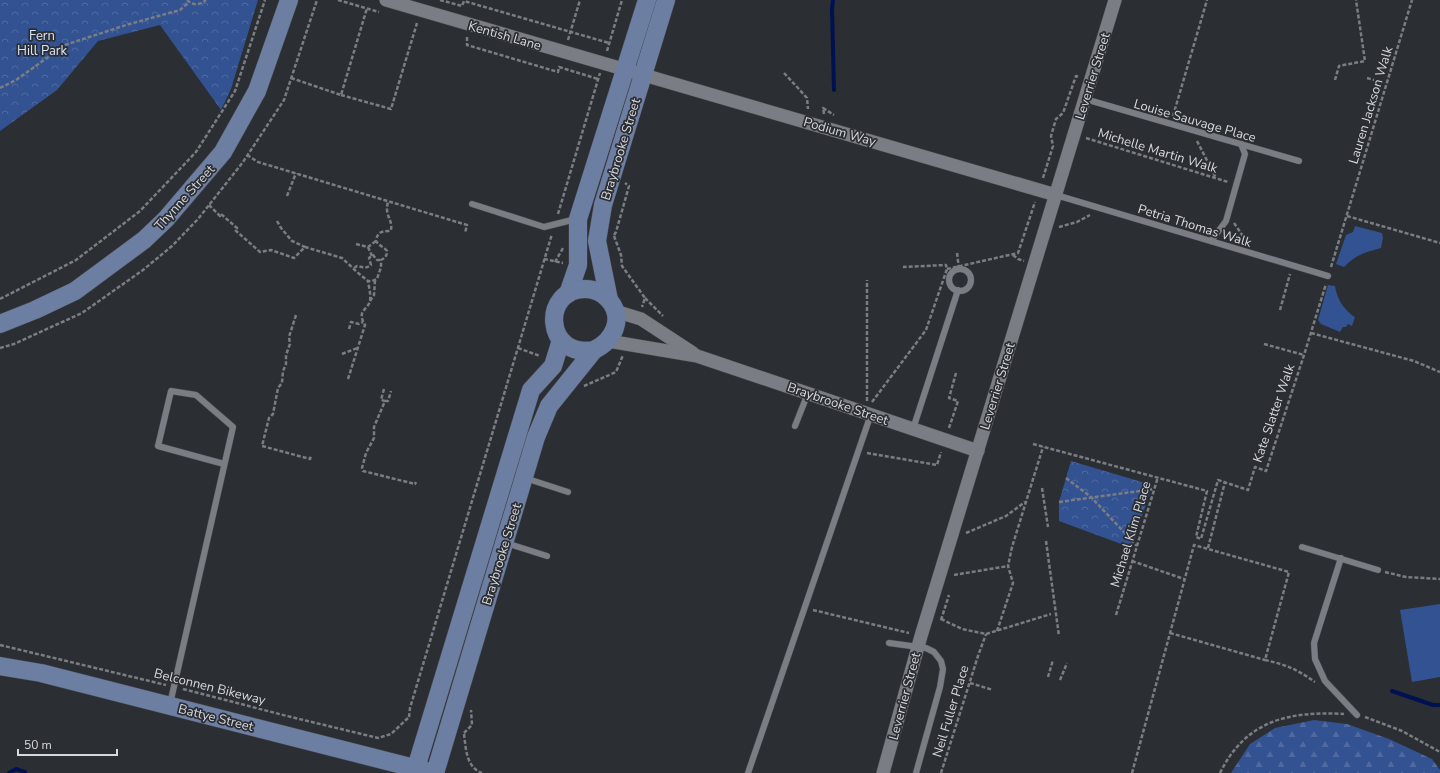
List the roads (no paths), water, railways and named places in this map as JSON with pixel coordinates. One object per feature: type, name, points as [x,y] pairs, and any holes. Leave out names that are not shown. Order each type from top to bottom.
[{"type":"street","name":"Thynne Street","points":[[0,324],[35,310],[75,291],[144,240],[166,219],[226,148],[257,91],[289,0]]},
{"type":"street","name":"Kentish Lane","points":[[386,0],[624,70]]},
{"type":"street","name":"Braybrooke Street","points":[[568,294],[578,265],[578,218],[624,70],[648,0]]},
{"type":"street","name":"Braybrooke Street","points":[[666,0],[603,205],[597,241],[612,306],[641,319],[697,356]]},
{"type":"street","name":"Leverrier Street","points":[[884,773],[919,642],[1115,0]]},
{"type":"street","name":"Podium Way","points":[[624,70],[812,123],[1056,195]]},
{"type":"street","points":[[582,289],[590,289],[604,295],[612,306],[615,327],[612,335],[601,346],[580,351],[566,345],[561,340],[554,326],[554,319],[558,304],[562,298],[568,294],[582,289]]},
{"type":"street","name":"Braybrooke Street","points":[[421,771],[531,390],[553,366],[561,340]]},
{"type":"street","name":"Braybrooke Street","points":[[435,773],[536,437],[549,406],[601,346],[697,356],[808,393],[867,409],[913,429],[978,451]]},
{"type":"street","points":[[519,430],[536,437]]},
{"type":"street","name":"Battye Street","points":[[0,666],[41,673],[421,771]]},
{"type":"lane","name":"Louise Sauvage Place","points":[[1085,99],[1299,162]]},
{"type":"lane","points":[[1211,241],[1226,221],[1245,154],[1241,144]]},
{"type":"lane","name":"Petria Thomas Walk","points":[[1056,195],[1328,276]]},
{"type":"lane","points":[[472,204],[544,227],[578,218]]},
{"type":"lane","points":[[959,268],[969,274],[970,281],[964,289],[958,290],[952,287],[949,280],[951,273],[959,268]]},
{"type":"lane","points":[[913,429],[958,290]]},
{"type":"lane","points":[[169,706],[233,427],[196,395],[171,391],[158,446],[224,464]]},
{"type":"lane","points":[[795,426],[808,393]]},
{"type":"lane","points":[[748,773],[806,604],[867,409]]},
{"type":"lane","points":[[524,478],[568,492]]},
{"type":"lane","points":[[504,543],[547,556]]},
{"type":"lane","points":[[1302,547],[1378,570]]},
{"type":"lane","points":[[1341,558],[1314,643],[1315,660],[1325,681],[1358,715]]},
{"type":"lane","points":[[889,643],[919,642],[934,652],[941,662],[943,669],[940,687],[916,773]]},
{"type":"waterway","points":[[833,0],[834,90]]},
{"type":"waterway","points":[[1392,691],[1433,705],[1440,705]]},
{"type":"waterway","points":[[9,773],[16,769],[25,772]]},
{"type":"park label","name":"Fern Hill Park","points":[[42,42]]}]
